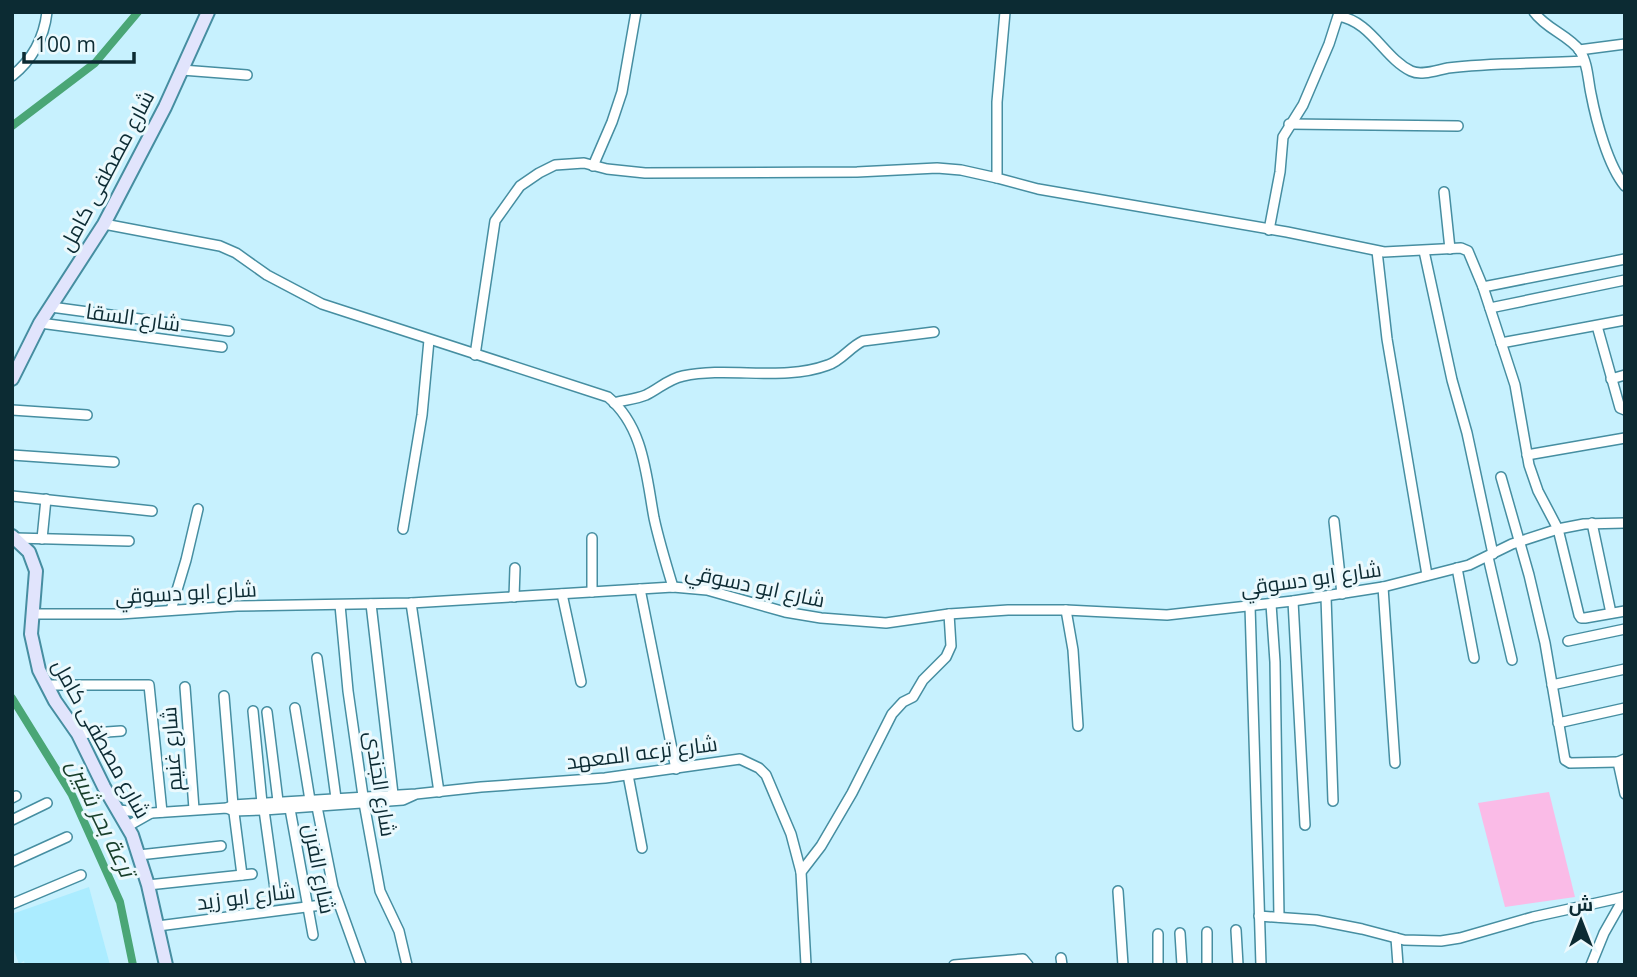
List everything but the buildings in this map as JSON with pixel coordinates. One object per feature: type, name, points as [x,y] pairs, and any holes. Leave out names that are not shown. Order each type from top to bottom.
[{"type":"main road","name":"شارع مصطفى كامل","points":[[12,379],[40,323],[104,224],[182,70],[208,12]]},
{"type":"main road","name":"شارع مصطفى كامل","points":[[13,537],[29,552],[34,561],[34,653],[46,685],[78,734],[104,788],[128,826],[148,884],[166,965]]},
{"type":"street","points":[[12,76],[40,41],[47,12]]},
{"type":"street","points":[[593,166],[622,92],[636,12]]},
{"type":"street","points":[[997,178],[997,102],[1005,12]]},
{"type":"street","points":[[1534,12],[1579,50],[1602,133],[1615,170],[1625,186]]},
{"type":"street","points":[[1269,230],[1280,172],[1283,137],[1303,105],[1338,16],[1364,28],[1412,72],[1584,61]]},
{"type":"street","points":[[1579,50],[1625,44]]},
{"type":"street","points":[[182,70],[247,75]]},
{"type":"street","points":[[1289,124],[1458,126]]},
{"type":"street","points":[[475,355],[495,221],[520,186],[555,165],[583,163],[645,173],[961,170],[1038,189],[1377,251],[1461,248],[1468,251],[1490,308],[1519,401],[1527,456],[1538,491],[1558,529],[1580,617],[1625,611]]},
{"type":"street","points":[[1444,192],[1450,249]]},
{"type":"street","points":[[104,224],[213,244],[231,250],[267,275],[323,304],[600,393],[614,402],[641,447],[659,540],[673,587]]},
{"type":"street","points":[[1377,251],[1387,339],[1427,575]]},
{"type":"street","points":[[1424,251],[1452,380],[1467,433],[1512,660]]},
{"type":"street","points":[[1483,287],[1625,259]]},
{"type":"street","points":[[1490,308],[1625,279]]},
{"type":"street","points":[[51,307],[229,331]]},
{"type":"street","points":[[1501,343],[1625,320]]},
{"type":"street","name":"شارع السقا","points":[[40,323],[222,347]]},
{"type":"street","points":[[1597,326],[1620,408],[1625,410]]},
{"type":"street","points":[[614,402],[646,395],[679,376],[816,368],[833,363],[863,341],[934,332]]},
{"type":"street","points":[[403,529],[422,415],[429,340]]},
{"type":"street","points":[[1611,379],[1625,375]]},
{"type":"street","points":[[12,410],[87,415]]},
{"type":"street","points":[[1527,456],[1625,438]]},
{"type":"street","points":[[12,455],[114,462]]},
{"type":"street","points":[[1501,477],[1545,643],[1567,762],[1621,760],[1625,794]]},
{"type":"street","points":[[12,496],[152,511]]},
{"type":"street","points":[[42,539],[46,499]]},
{"type":"street","points":[[171,610],[198,509]]},
{"type":"street","points":[[1334,521],[1342,594]]},
{"type":"street","points":[[1592,523],[1611,613]]},
{"type":"street","name":"شارع ابو دسوقي","points":[[32,614],[98,615],[237,606],[411,603],[673,587],[700,589],[785,612],[886,623],[949,614],[1008,610],[1167,615],[1326,597],[1384,587],[1457,568],[1520,541],[1558,529],[1592,523],[1625,523]]},
{"type":"street","points":[[13,537],[129,541]]},
{"type":"street","points":[[592,538],[592,592]]},
{"type":"street","points":[[514,597],[515,568]]},
{"type":"street","points":[[1457,568],[1474,658]]},
{"type":"street","points":[[1384,587],[1395,762]]},
{"type":"street","points":[[640,589],[676,769]]},
{"type":"street","points":[[562,594],[580,682]]},
{"type":"street","points":[[1326,597],[1333,801]]},
{"type":"street","points":[[1293,601],[1304,825]]},
{"type":"street","points":[[411,603],[439,792]]},
{"type":"street","points":[[371,604],[393,794]]},
{"type":"street","points":[[1271,604],[1276,702],[1279,917]]},
{"type":"street","name":"شارع الجندى","points":[[340,605],[348,691],[363,799],[380,891],[399,931],[407,965]]},
{"type":"street","points":[[1250,606],[1261,965]]},
{"type":"street","points":[[1066,610],[1073,650],[1078,726]]},
{"type":"street","points":[[802,872],[846,804],[892,714],[903,702],[913,697],[923,680],[946,657],[951,646],[949,614]]},
{"type":"street","points":[[1568,641],[1625,629]]},
{"type":"street","points":[[317,657],[336,798]]},
{"type":"street","points":[[1552,685],[1625,669]]},
{"type":"street","points":[[46,685],[146,683],[150,686],[157,812]]},
{"type":"street","name":"شارع غنيم","points":[[185,687],[194,809]]},
{"type":"street","points":[[148,884],[247,874],[231,808],[224,696]]},
{"type":"street","points":[[295,708],[313,803],[337,903],[361,965]]},
{"type":"street","points":[[1558,723],[1625,708]]},
{"type":"street","points":[[253,712],[275,890]]},
{"type":"street","points":[[267,712],[278,802]]},
{"type":"street","points":[[78,734],[121,730]]},
{"type":"street","name":"شارع ترعه المعهد","points":[[263,807],[278,802],[313,803],[628,775],[707,762],[740,760],[759,768],[766,775],[791,834],[802,872],[806,965]]},
{"type":"street","points":[[628,775],[642,848]]},
{"type":"street","name":"شارع ترعه المعهد","points":[[313,803],[336,798],[404,800],[416,794]]},
{"type":"street","points":[[12,820],[47,803]]},
{"type":"street","name":"شارع ترعه المعهد","points":[[118,810],[157,812],[263,807],[290,809],[300,804]]},
{"type":"street","name":"شارع الفرن","points":[[290,809],[313,935]]},
{"type":"street","name":"شارع ترعه المعهد","points":[[128,826],[157,812]]},
{"type":"street","points":[[12,862],[67,837]]},
{"type":"street","points":[[139,855],[221,846]]},
{"type":"street","points":[[12,904],[81,875]]},
{"type":"street","points":[[1118,891],[1124,965]]},
{"type":"street","points":[[1258,916],[1316,919],[1411,941],[1450,939],[1624,897]]},
{"type":"street","points":[[1591,965],[1604,933],[1624,897]]},
{"type":"street","name":"شارع ابو زيد","points":[[158,926],[337,903]]},
{"type":"street","points":[[1236,930],[1238,965]]},
{"type":"street","points":[[1207,932],[1207,965]]},
{"type":"street","points":[[1181,933],[1182,965]]},
{"type":"street","points":[[1158,934],[1158,965]]},
{"type":"street","points":[[1396,938],[1398,965]]},
{"type":"street","points":[[954,965],[1023,959],[1028,965]]},
{"type":"shaded area","points":[[1549,792],[1575,897],[1505,907],[1478,803]]},
{"type":"shaded area","points":[[89,887],[110,965],[25,965],[24,961],[19,964],[12,944],[12,914]]},
{"type":"waterway","name":"ترعة بحر شبين","points":[[12,126],[95,63],[138,12]]},
{"type":"waterway","name":"ترعة بحر شبين","points":[[12,698],[72,795],[120,902],[133,965]]}]
